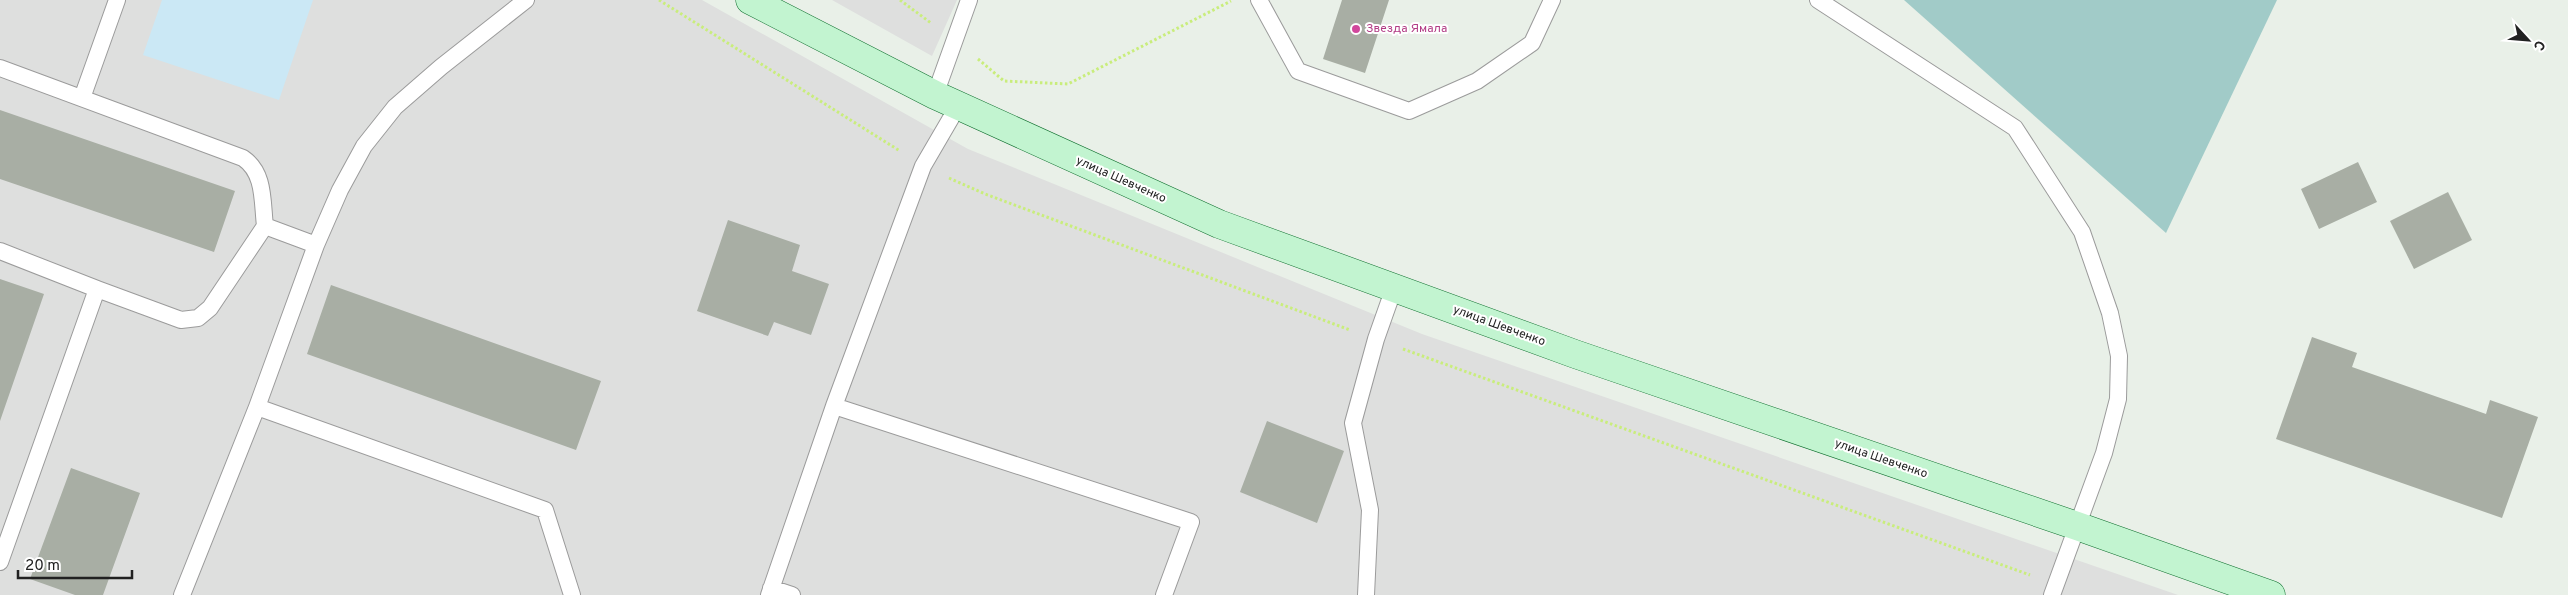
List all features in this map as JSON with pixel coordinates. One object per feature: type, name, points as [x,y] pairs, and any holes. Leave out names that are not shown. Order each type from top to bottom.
[{"type":"street","name":"улица Шевченко","points":[[750,0],[946,101],[1219,224],[1575,354],[2078,526],[2271,595]]},
{"type":"lane","points":[[82,98],[117,0]]},
{"type":"lane","points":[[182,595],[257,407],[316,245],[340,190],[364,146],[395,107],[441,66],[526,0]]},
{"type":"lane","points":[[792,595],[770,592],[834,406],[924,166],[946,101],[969,0]]},
{"type":"lane","points":[[1259,0],[1298,71],[1409,111],[1477,81],[1532,43],[1552,0]]},
{"type":"lane","points":[[1818,0],[2015,128],[2082,232],[2110,313],[2119,356],[2118,399],[2104,453],[2052,595]]},
{"type":"lane","points":[[0,68],[248,161],[253,165],[259,176],[265,226],[210,308],[198,318],[180,320],[0,251]]},
{"type":"lane","points":[[265,226],[316,245]]},
{"type":"lane","points":[[1366,595],[1370,510],[1353,424],[1376,339],[1394,288]]},
{"type":"lane","points":[[0,562],[97,289]]},
{"type":"lane","points":[[834,406],[1191,522],[1164,595]]},
{"type":"lane","points":[[257,407],[545,510],[572,595]]},
{"type":"path","points":[[1068,84],[1234,0]]},
{"type":"shaded area","points":[[0,0],[702,0],[968,149],[1422,334],[2178,595],[0,595]]},
{"type":"shaded area","points":[[162,0],[313,0],[279,100],[143,55]]},
{"type":"shaded area","points":[[832,0],[957,0],[932,56]]},
{"type":"shaded area","points":[[1904,0],[2277,0],[2166,233]]},
{"type":"building","name":"Звезда Ямала","points":[[1342,0],[1389,0],[1365,73],[1323,59]]},
{"type":"building","points":[[0,110],[235,191],[214,252],[0,179]]},
{"type":"building","points":[[2358,162],[2377,202],[2319,229],[2301,189]]},
{"type":"building","points":[[2448,192],[2472,240],[2414,269],[2390,221]]},
{"type":"building","points":[[728,220],[800,245],[792,271],[829,284],[811,335],[774,322],[768,336],[697,311]]},
{"type":"building","points":[[0,279],[44,294],[0,421]]},
{"type":"building","points":[[331,285],[601,381],[576,450],[307,354]]},
{"type":"building","points":[[2312,337],[2357,353],[2352,367],[2486,414],[2490,400],[2538,417],[2502,518],[2276,439]]},
{"type":"building","points":[[1267,421],[1344,451],[1317,523],[1240,492]]},
{"type":"building","points":[[71,468],[140,493],[103,595],[75,595],[30,579]]},
{"type":"place","name":"Звезда Ямала","points":[[1356,29]]}]
